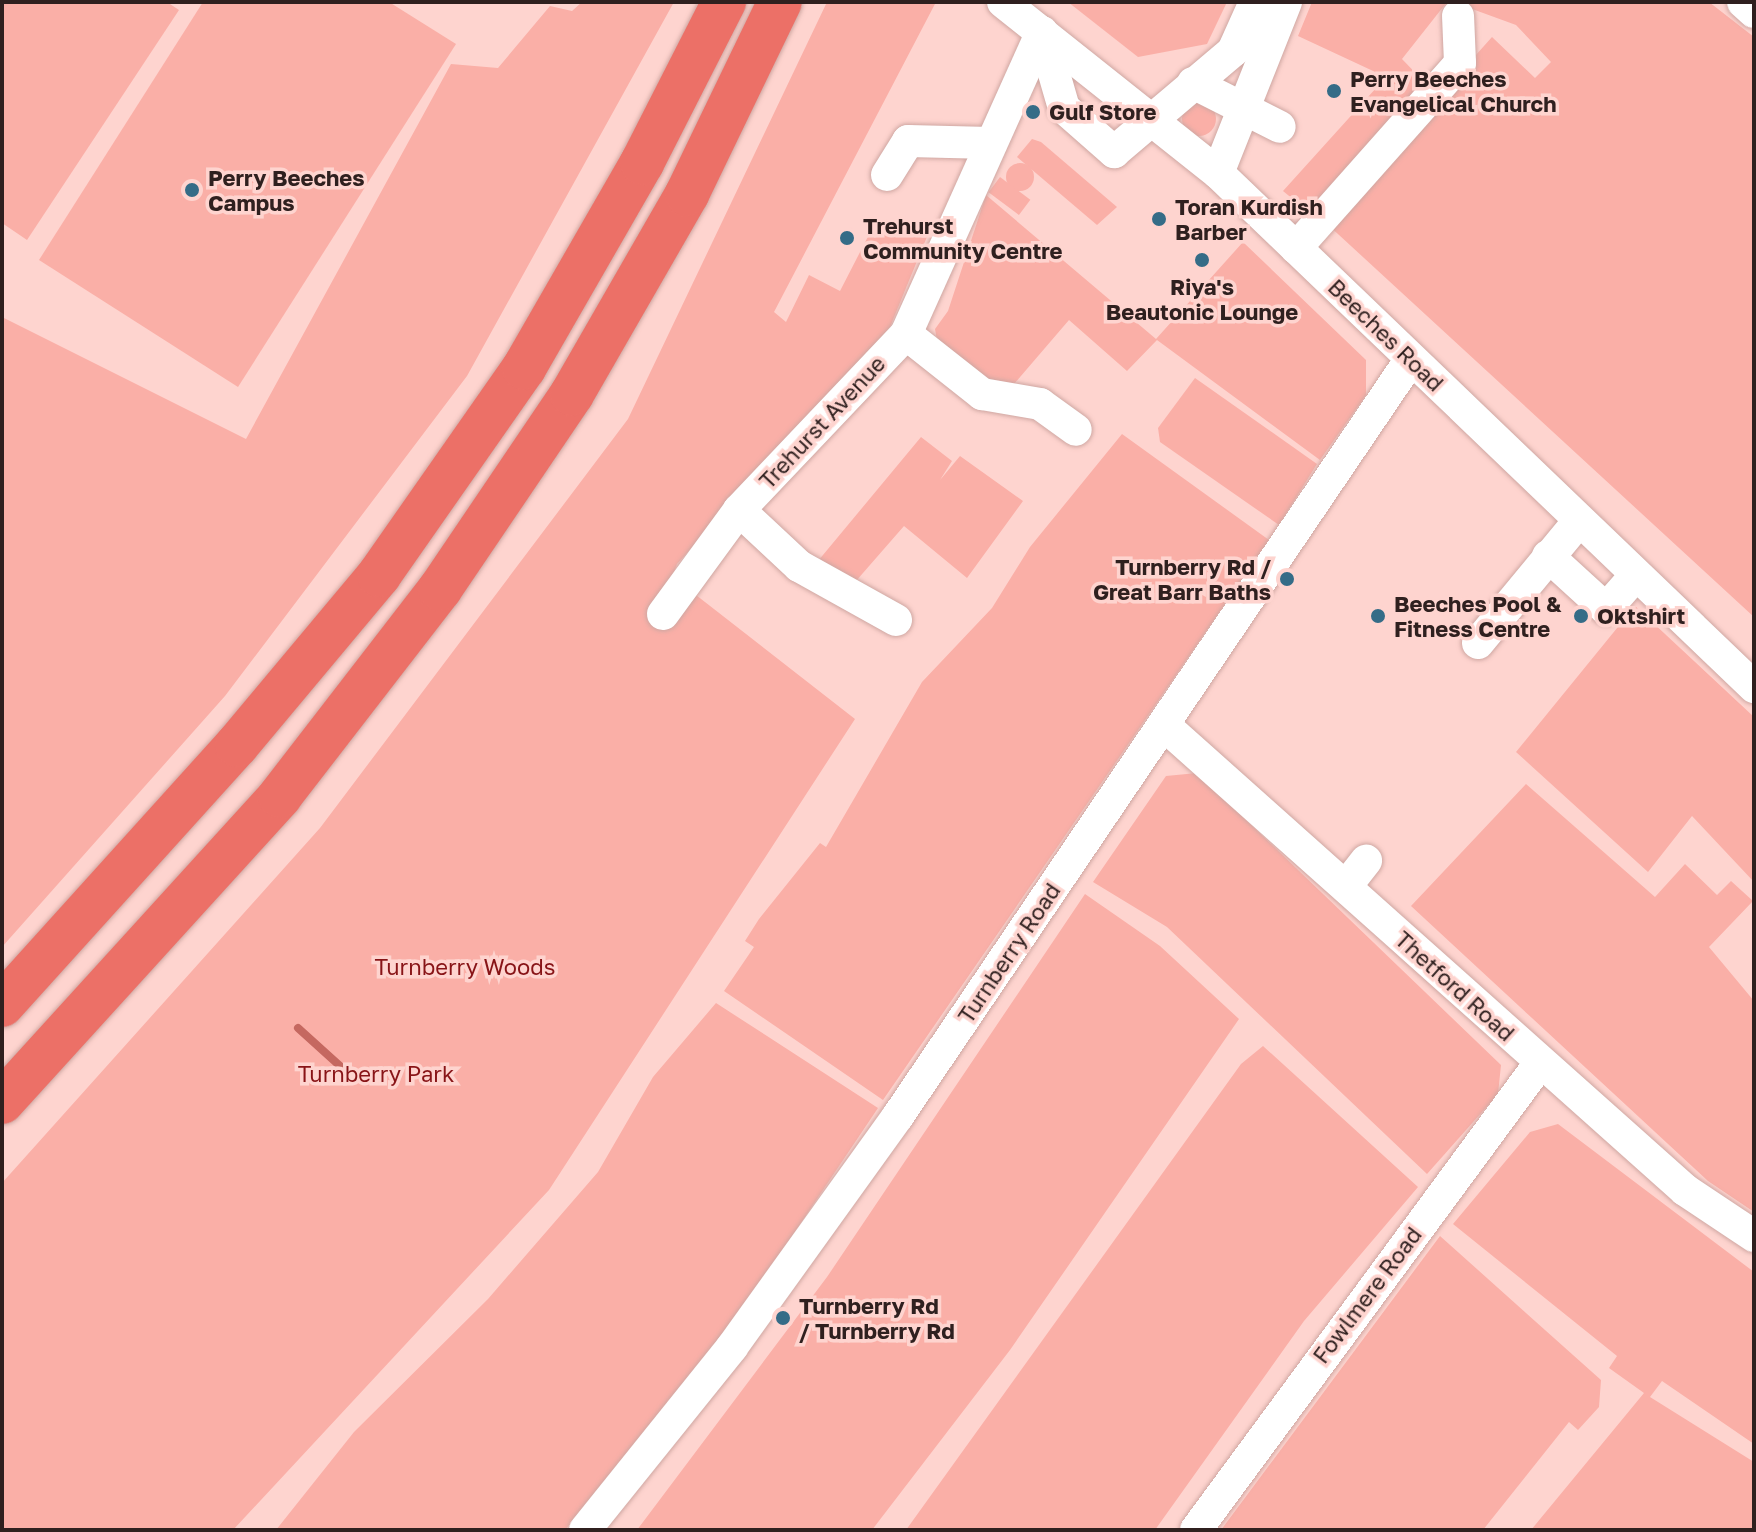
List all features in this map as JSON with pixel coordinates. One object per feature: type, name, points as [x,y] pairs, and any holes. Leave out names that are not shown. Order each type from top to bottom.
[{"type":"highway","points":[[2,1005],[237,745],[379,575],[524,368],[642,163],[724,2]]},
{"type":"highway","points":[[2,1102],[280,796],[440,589],[572,394],[687,194],[780,2]]},
{"type":"street","name":"Beeches Road","points":[[1003,2],[1152,114],[1218,173],[1578,522],[1754,687]]},
{"type":"street","points":[[1042,32],[1064,108],[1114,152],[1152,114],[1233,51],[1255,2]]},
{"type":"street","points":[[1218,173],[1242,109],[1270,66],[1286,2]]},
{"type":"street","points":[[1743,2],[1754,12]]},
{"type":"street","points":[[1296,248],[1460,63],[1458,16]]},
{"type":"street","name":"Trehurst Avenue","points":[[663,614],[739,510],[906,334],[1042,32]]},
{"type":"street","points":[[1193,83],[1280,127]]},
{"type":"street","points":[[887,175],[908,141],[991,143]]},
{"type":"street","points":[[906,334],[982,394],[1040,404],[1076,430]]},
{"type":"street","name":"Turnberry Road","points":[[585,1530],[769,1296],[1165,726],[1411,359]]},
{"type":"street","points":[[739,510],[799,566],[896,620]]},
{"type":"street","points":[[1478,643],[1578,522]]},
{"type":"street","points":[[1548,556],[1606,609],[1635,576]]},
{"type":"street","name":"Thetford Road","points":[[1165,726],[1356,873],[1540,1063],[1685,1190],[1754,1236]]},
{"type":"street","name":"Fowlmere Road","points":[[1196,1530],[1540,1063]]},
{"type":"green space","points":[[2,2],[167,2],[179,10],[27,240],[2,223]]},
{"type":"green space","points":[[203,2],[389,2],[456,44],[238,387],[39,260]]},
{"type":"green space","points":[[582,2],[674,2],[467,376],[225,696],[2,947],[2,317],[246,439],[451,64],[498,68],[550,6],[572,11]]},
{"type":"green space","name":"Turnberry Park","points":[[827,2],[936,2],[774,312],[786,322],[809,275],[840,291],[875,223],[931,227],[890,327],[677,564],[659,611],[687,588],[855,719],[549,1190],[233,1530],[2,1530],[2,1183],[320,828],[628,419]]},
{"type":"green space","points":[[1068,2],[1227,2],[1207,44],[1138,57]]},
{"type":"green space","points":[[1312,2],[1447,2],[1402,59],[1429,87],[1316,218],[1283,191],[1386,77],[1298,36]]},
{"type":"green space","points":[[1453,2],[1709,2],[1754,37],[1754,617],[1326,223],[1492,37],[1535,78],[1551,62],[1516,25]]},
{"type":"green space","points":[[1199,102],[1211,107],[1216,119],[1211,131],[1199,136],[1187,131],[1182,119],[1187,107]]},
{"type":"green space","points":[[1032,139],[1041,142],[1117,207],[1097,225],[1017,157]]},
{"type":"green space","points":[[1020,163],[1030,167],[1034,177],[1030,187],[1020,191],[1010,187],[1006,177],[1010,167]]},
{"type":"green space","points":[[1000,177],[1030,200],[1019,215],[989,192]]},
{"type":"green space","points":[[986,195],[1156,339],[1243,242],[1366,360],[1366,395],[1320,460],[1157,340],[1127,371],[1069,320],[1014,384],[986,378],[937,340],[935,329],[948,311]]},
{"type":"green space","points":[[1195,378],[1317,464],[1279,525],[1160,442],[1158,428]]},
{"type":"green space","points":[[1122,434],[1269,540],[883,1100],[724,991],[754,947],[745,941],[759,919],[820,843],[826,847],[922,682],[992,608],[1030,547]]},
{"type":"green space","points":[[921,437],[952,461],[940,480],[960,456],[1023,501],[967,578],[904,526],[856,581],[818,561]]},
{"type":"green space","points":[[1635,606],[1754,717],[1754,882],[1692,816],[1648,872],[1516,752]]},
{"type":"green space","points":[[1197,773],[1501,1065],[1498,1094],[1427,1174],[1167,927],[1093,882],[1166,776]]},
{"type":"green space","points":[[1526,784],[1655,897],[1685,864],[1717,895],[1731,881],[1753,901],[1709,947],[1754,1001],[1754,1212],[1708,1181],[1411,906]]},
{"type":"green space","points":[[1085,894],[1160,946],[1239,1019],[1010,1350],[872,1530],[637,1530],[827,1277]]},
{"type":"green space","points":[[716,1003],[878,1108],[729,1330],[565,1530],[276,1530],[354,1432],[488,1299],[598,1172],[653,1077]]},
{"type":"green space","points":[[1263,1046],[1418,1187],[1304,1321],[1155,1530],[906,1530],[1241,1064]]},
{"type":"green space","points":[[1558,1124],[1754,1272],[1754,1444],[1662,1381],[1650,1397],[1754,1462],[1754,1530],[1531,1530],[1644,1393],[1609,1368],[1617,1356],[1453,1224],[1530,1132]]},
{"type":"green space","points":[[1440,1236],[1601,1380],[1599,1407],[1578,1430],[1569,1422],[1483,1530],[1221,1530]]},
{"type":"waterway","points":[[298,1028],[340,1066]]},
{"type":"place","name":"Perry Beeches Evangelical Church","points":[[1334,91]]},
{"type":"place","name":"Gulf Store","points":[[1033,112]]},
{"type":"place","name":"Perry Beeches Campus","points":[[192,190]]},
{"type":"place","name":"Toran Kurdish Barber","points":[[1159,219]]},
{"type":"place","name":"Trehurst Community Centre","points":[[847,238]]},
{"type":"place","name":"Riya's Beautonic Lounge","points":[[1202,260]]},
{"type":"place","name":"Turnberry Rd / Great Barr Baths","points":[[1287,579]]},
{"type":"place","name":"Beeches Pool & Fitness Centre","points":[[1378,616]]},
{"type":"place","name":"Oktshirt","points":[[1581,616]]},
{"type":"place","name":"Turnberry Rd / Turnberry Rd","points":[[783,1318]]},
{"type":"park label","name":"Turnberry Woods","points":[[465,967]]}]
